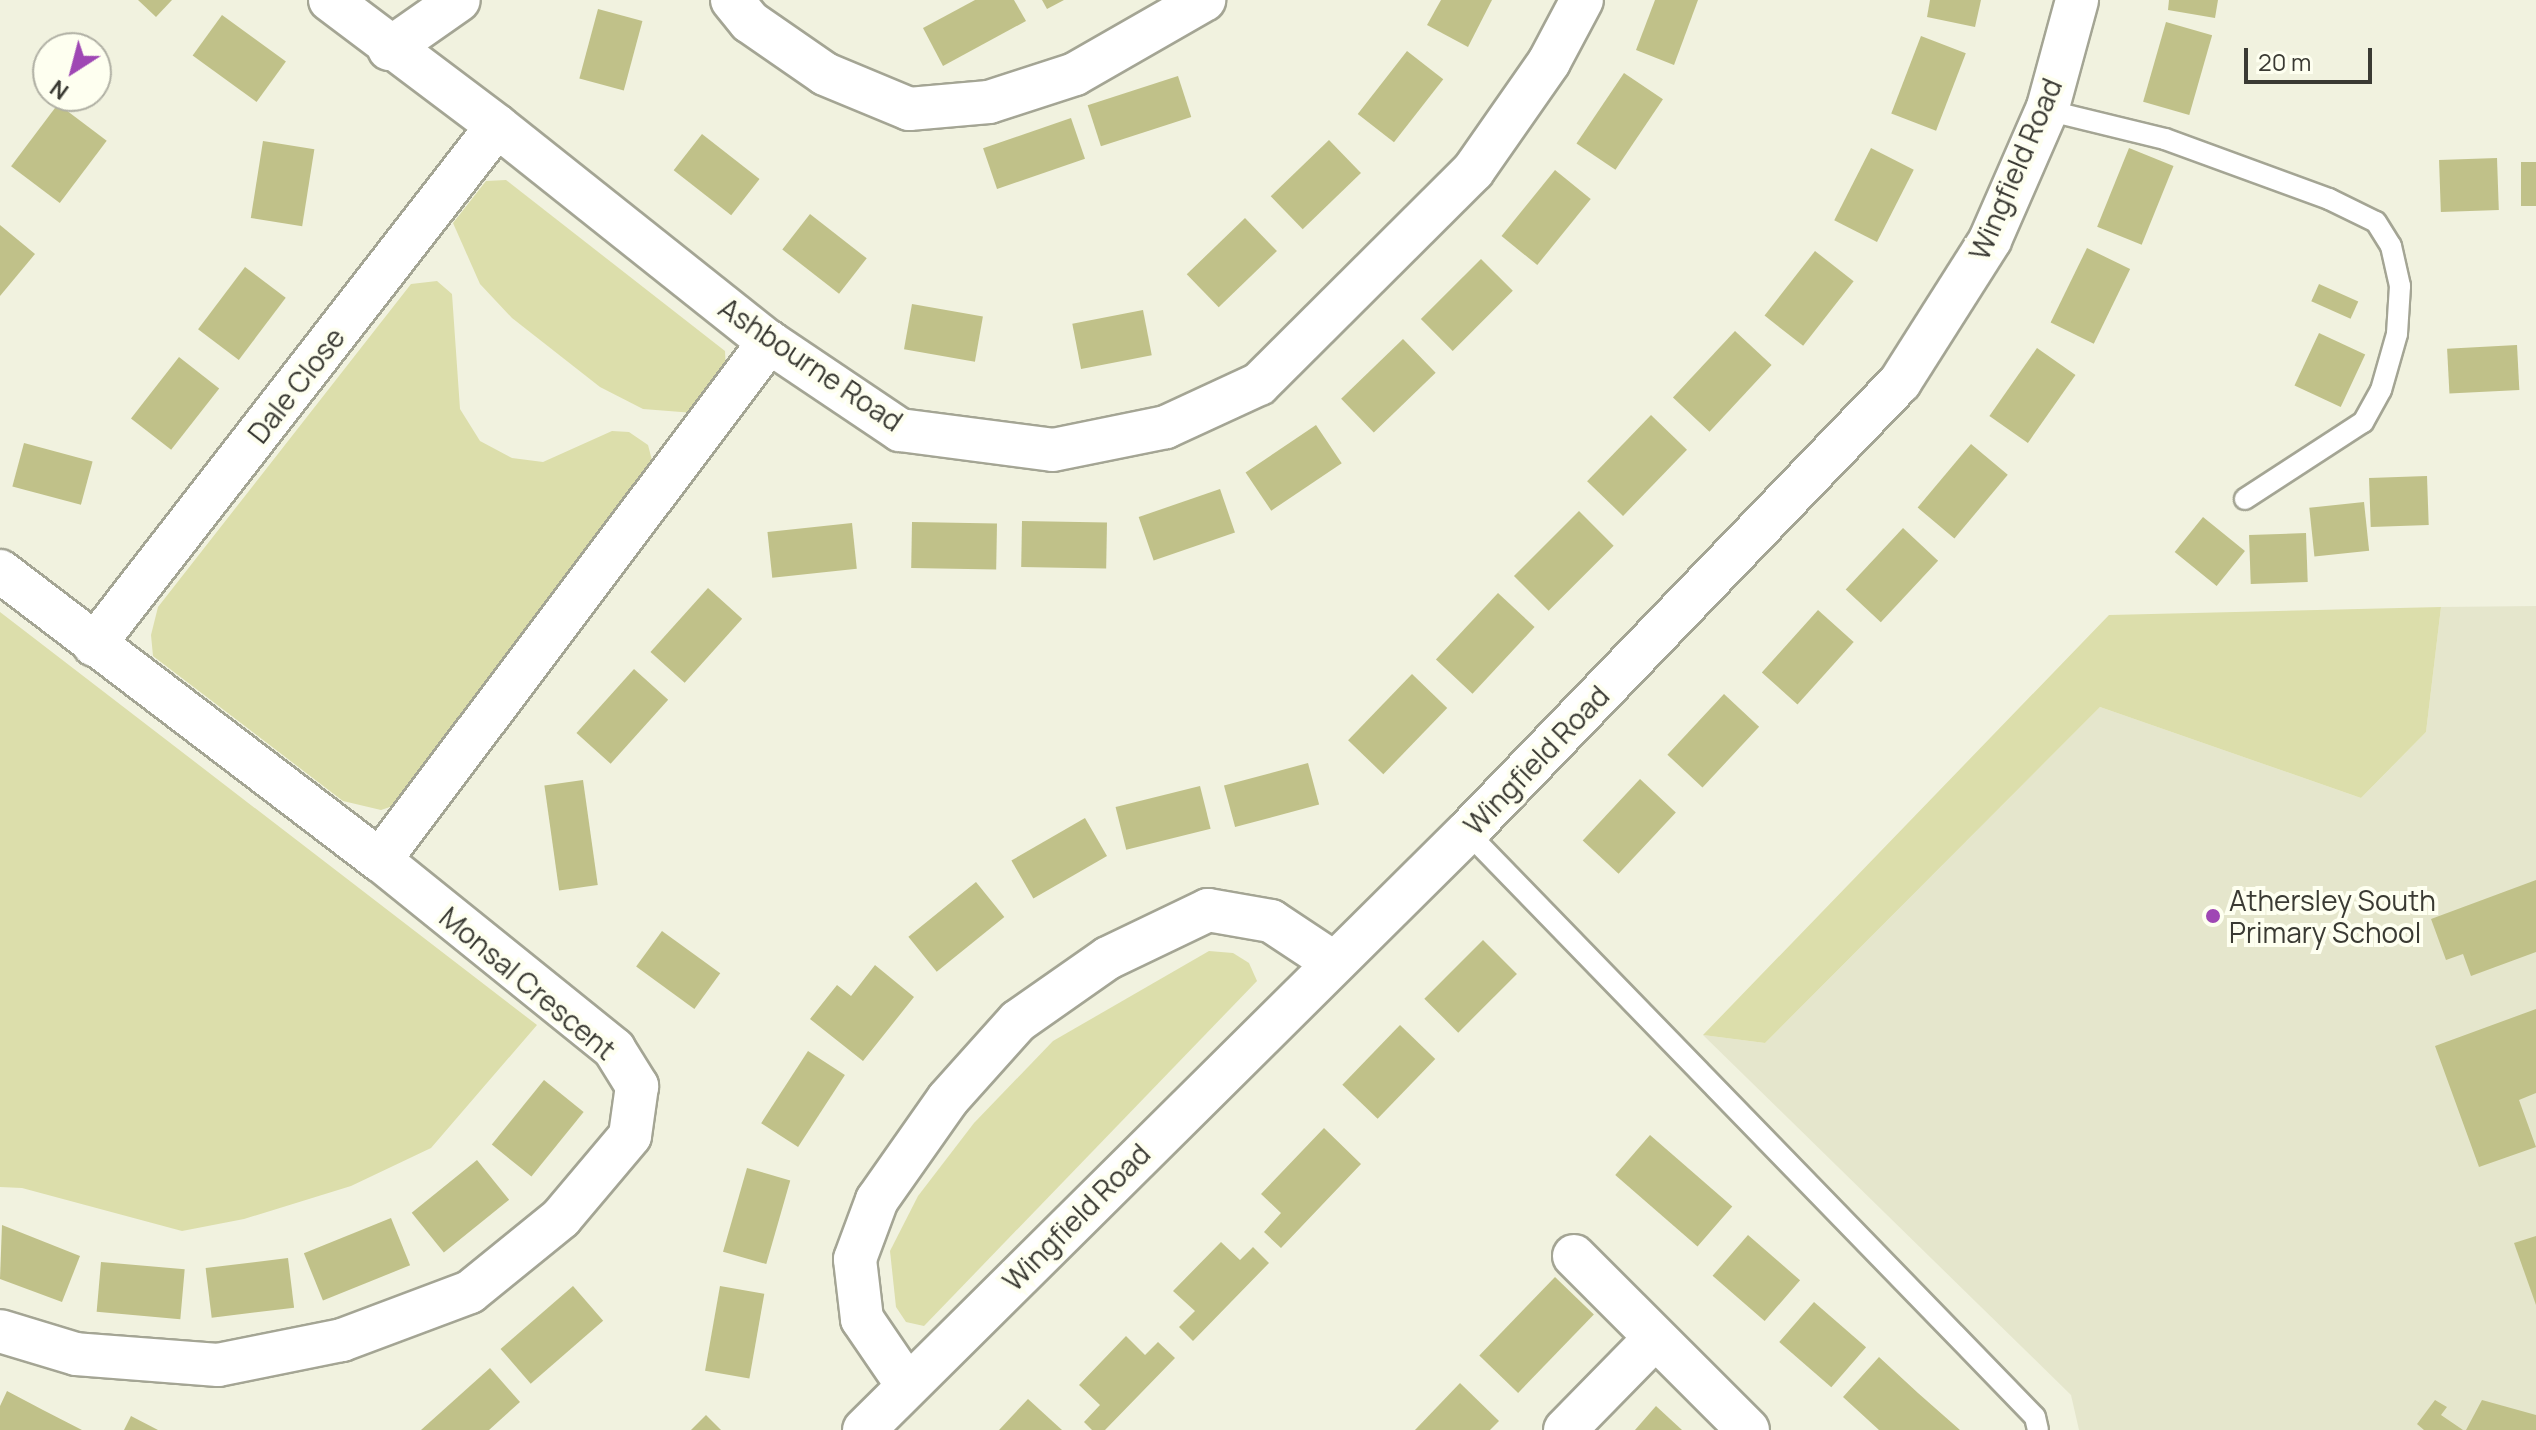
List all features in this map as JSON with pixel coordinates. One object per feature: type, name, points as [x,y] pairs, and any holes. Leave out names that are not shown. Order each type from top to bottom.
[{"type":"street","name":"Ashbourne Road","points":[[330,0],[389,49],[497,126],[769,342],[900,430],[1053,450],[1166,427],[1259,384],[1473,171],[1549,62],[1582,0]]},
{"type":"street","points":[[389,49],[459,0]]},
{"type":"street","points":[[732,0],[750,22],[825,74],[909,109],[989,102],[1075,74],[1204,0]]},
{"type":"street","name":"Wingfield Road","points":[[864,1430],[1467,832],[1900,382],[1990,240],[2046,110],[2077,0]]},
{"type":"street","name":"Dale Close","points":[[94,645],[497,126]]},
{"type":"street","points":[[380,860],[769,342]]},
{"type":"street","name":"Monsal Crescent","points":[[0,571],[380,860],[614,1049],[637,1086],[630,1136],[561,1218],[470,1292],[342,1340],[218,1365],[76,1354],[0,1331]]},
{"type":"street","points":[[907,1385],[862,1319],[855,1259],[877,1200],[948,1099],[1018,1021],[1108,958],[1208,910],[1271,921],[1333,962]]},
{"type":"street","points":[[1574,1256],[1748,1430]]},
{"type":"street","points":[[1565,1430],[1654,1339]]},
{"type":"lane","points":[[2046,110],[2165,139],[2329,199],[2376,222],[2391,246],[2400,286],[2397,334],[2381,390],[2363,422],[2245,499]]},
{"type":"lane","points":[[1467,832],[2035,1417],[2038,1430]]},
{"type":"shaded area","name":"Athersley South Primary School","points":[[2536,606],[2536,1430],[2079,1430],[2071,1395],[1703,1035],[1765,1043],[2100,707],[2361,798],[2426,732],[2441,607]]},
{"type":"green space","points":[[506,180],[725,351],[726,372],[694,413],[643,409],[600,387],[512,318],[480,284],[453,223],[486,181]]},
{"type":"green space","points":[[437,281],[452,294],[460,409],[480,441],[512,458],[543,462],[612,431],[629,432],[648,445],[653,464],[393,806],[381,810],[343,801],[153,656],[151,635],[158,607],[411,284]]},
{"type":"green space","points":[[2441,607],[2426,732],[2361,798],[2100,707],[1765,1043],[1703,1035],[2109,615]]},
{"type":"green space","points":[[0,612],[537,1025],[431,1148],[351,1186],[244,1219],[182,1231],[22,1188],[0,1187]]},
{"type":"green space","points":[[1209,951],[1233,953],[1249,963],[1257,981],[924,1326],[906,1322],[896,1307],[890,1251],[918,1196],[974,1123],[1053,1041]]},
{"type":"building","points":[[138,0],[172,0],[156,17]]},
{"type":"building","points":[[975,0],[1014,0],[1026,21],[943,66],[923,28]]},
{"type":"building","points":[[1042,0],[1064,0],[1047,9]]},
{"type":"building","points":[[1441,0],[1492,0],[1468,47],[1427,25]]},
{"type":"building","points":[[1655,0],[1698,0],[1674,65],[1636,50]]},
{"type":"building","points":[[1930,0],[1981,0],[1975,27],[1927,17]]},
{"type":"building","points":[[2169,0],[2218,0],[2215,18],[2168,10]]},
{"type":"building","points":[[598,9],[642,21],[624,90],[579,79]]},
{"type":"building","points":[[222,15],[286,61],[257,102],[193,55]]},
{"type":"building","points":[[2166,22],[2212,35],[2189,115],[2143,102]]},
{"type":"building","points":[[1921,36],[1966,53],[1936,131],[1891,113]]},
{"type":"building","points":[[1407,51],[1443,79],[1394,142],[1358,114]]},
{"type":"building","points":[[1624,73],[1663,99],[1615,170],[1576,143]]},
{"type":"building","points":[[1178,76],[1191,117],[1101,146],[1088,105]]},
{"type":"building","points":[[52,112],[69,112],[107,141],[60,203],[11,166]]},
{"type":"building","points":[[1071,118],[1085,159],[997,189],[983,148]]},
{"type":"building","points":[[702,134],[760,179],[731,215],[674,170]]},
{"type":"building","points":[[1329,140],[1361,173],[1303,229],[1271,196]]},
{"type":"building","points":[[263,141],[314,149],[302,226],[251,218]]},
{"type":"building","points":[[1871,148],[1914,170],[1877,242],[1834,220]]},
{"type":"building","points":[[2129,148],[2174,166],[2142,245],[2097,227]]},
{"type":"building","points":[[2497,158],[2499,210],[2441,212],[2439,160]]},
{"type":"building","points":[[2521,162],[2536,162],[2536,206],[2521,206]]},
{"type":"building","points":[[1555,170],[1591,199],[1537,265],[1502,236]]},
{"type":"building","points":[[810,214],[867,258],[839,294],[782,249]]},
{"type":"building","points":[[1245,218],[1277,251],[1219,307],[1187,274]]},
{"type":"building","points":[[0,225],[35,254],[0,296]]},
{"type":"building","points":[[2087,248],[2130,269],[2094,344],[2051,323]]},
{"type":"building","points":[[1815,251],[1854,281],[1803,346],[1765,316]]},
{"type":"building","points":[[1481,259],[1513,291],[1453,351],[1421,319]]},
{"type":"building","points":[[245,267],[286,298],[239,360],[198,329]]},
{"type":"building","points":[[2319,284],[2358,301],[2351,319],[2311,301]]},
{"type":"building","points":[[912,304],[983,317],[975,362],[904,349]]},
{"type":"building","points":[[1143,310],[1152,355],[1081,369],[1072,324]]},
{"type":"building","points":[[1735,331],[1772,365],[1710,432],[1673,398]]},
{"type":"building","points":[[2319,333],[2365,355],[2341,407],[2294,386]]},
{"type":"building","points":[[1403,339],[1436,373],[1374,433],[1341,399]]},
{"type":"building","points":[[2517,345],[2519,390],[2449,394],[2447,349]]},
{"type":"building","points":[[2037,348],[2076,375],[2028,443],[1989,416]]},
{"type":"building","points":[[179,357],[219,388],[171,450],[131,418]]},
{"type":"building","points":[[1651,415],[1687,450],[1623,516],[1587,481]]},
{"type":"building","points":[[1316,425],[1342,463],[1271,511],[1246,473]]},
{"type":"building","points":[[24,443],[93,461],[81,505],[12,486]]},
{"type":"building","points":[[1971,444],[2008,475],[1954,538],[1918,508]]},
{"type":"building","points":[[2427,476],[2429,525],[2371,527],[2369,478]]},
{"type":"building","points":[[1220,489],[1235,532],[1154,560],[1139,517]]},
{"type":"building","points":[[2364,502],[2369,551],[2314,556],[2309,508]]},
{"type":"building","points":[[1579,511],[1614,546],[1549,611],[1514,576]]},
{"type":"building","points":[[2203,517],[2245,551],[2217,586],[2175,552]]},
{"type":"building","points":[[1022,521],[1107,522],[1106,568],[1021,567]]},
{"type":"building","points":[[912,522],[997,523],[996,569],[911,568]]},
{"type":"building","points":[[852,523],[857,569],[772,578],[767,532]]},
{"type":"building","points":[[1903,528],[1938,561],[1881,622],[1846,589]]},
{"type":"building","points":[[2306,533],[2308,582],[2251,584],[2249,535]]},
{"type":"building","points":[[708,588],[742,619],[685,683],[650,652]]},
{"type":"building","points":[[1498,593],[1535,627],[1473,694],[1436,660]]},
{"type":"building","points":[[1818,610],[1854,642],[1797,705],[1762,672]]},
{"type":"building","points":[[634,669],[668,700],[611,764],[576,733]]},
{"type":"building","points":[[1412,674],[1447,708],[1383,774],[1348,740]]},
{"type":"building","points":[[1724,694],[1759,727],[1702,787],[1667,755]]},
{"type":"building","points":[[1308,763],[1319,805],[1235,827],[1224,786]]},
{"type":"building","points":[[1640,779],[1676,812],[1619,874],[1583,840]]},
{"type":"building","points":[[583,780],[598,885],[559,890],[544,785]]},
{"type":"building","points":[[1200,786],[1211,829],[1126,850],[1116,807]]},
{"type":"building","points":[[1085,818],[1107,856],[1033,899],[1011,860]]},
{"type":"building","points":[[2536,880],[2536,952],[2471,976],[2463,954],[2446,960],[2431,919]]},
{"type":"building","points":[[976,882],[1004,917],[937,972],[908,937]]},
{"type":"building","points":[[662,931],[720,973],[694,1009],[636,967]]},
{"type":"building","points":[[1483,940],[1517,974],[1458,1033],[1424,999]]},
{"type":"building","points":[[875,965],[914,997],[863,1061],[810,1019],[837,985],[851,996]]},
{"type":"building","points":[[2536,1009],[2536,1093],[2519,1100],[2536,1147],[2479,1167],[2435,1046]]},
{"type":"building","points":[[1400,1025],[1435,1059],[1378,1119],[1342,1085]]},
{"type":"building","points":[[808,1051],[845,1075],[798,1147],[761,1123]]},
{"type":"building","points":[[544,1080],[584,1112],[531,1177],[492,1145]]},
{"type":"building","points":[[1324,1128],[1361,1164],[1281,1248],[1264,1232],[1281,1213],[1261,1194]]},
{"type":"building","points":[[1650,1135],[1732,1207],[1697,1247],[1615,1175]]},
{"type":"building","points":[[477,1160],[509,1200],[444,1252],[412,1213]]},
{"type":"building","points":[[747,1168],[790,1180],[766,1264],[723,1252]]},
{"type":"building","points":[[391,1218],[410,1265],[323,1300],[304,1253]]},
{"type":"building","points":[[2,1225],[80,1256],[62,1302],[0,1279]]},
{"type":"building","points":[[1748,1235],[1800,1280],[1765,1321],[1713,1276]]},
{"type":"building","points":[[2536,1236],[2536,1305],[2514,1243]]},
{"type":"building","points":[[1221,1242],[1240,1260],[1253,1247],[1269,1263],[1193,1341],[1179,1327],[1195,1311],[1173,1291]]},
{"type":"building","points":[[288,1258],[294,1308],[212,1318],[206,1268]]},
{"type":"building","points":[[101,1262],[185,1269],[180,1319],[97,1312]]},
{"type":"building","points":[[1555,1277],[1594,1315],[1518,1393],[1479,1355]]},
{"type":"building","points":[[573,1286],[603,1321],[531,1384],[501,1349]]},
{"type":"building","points":[[720,1286],[764,1294],[749,1379],[705,1371]]},
{"type":"building","points":[[1814,1302],[1866,1347],[1831,1387],[1779,1342]]},
{"type":"building","points":[[1126,1336],[1145,1355],[1158,1342],[1175,1358],[1105,1430],[1092,1430],[1084,1422],[1100,1405],[1079,1385]]},
{"type":"building","points":[[1879,1357],[1960,1430],[1879,1430],[1843,1397]]},
{"type":"building","points":[[490,1368],[520,1402],[489,1430],[421,1430]]},
{"type":"building","points":[[1460,1383],[1499,1421],[1490,1430],[1415,1430]]},
{"type":"building","points":[[7,1391],[82,1430],[0,1430],[0,1406]]},
{"type":"building","points":[[1028,1399],[1062,1430],[999,1430]]},
{"type":"building","points":[[2435,1400],[2447,1407],[2441,1415],[2463,1430],[2424,1430],[2417,1424]]},
{"type":"building","points":[[2482,1400],[2536,1415],[2536,1430],[2466,1430]]},
{"type":"building","points":[[1656,1406],[1682,1430],[1635,1430]]},
{"type":"building","points":[[706,1415],[721,1430],[691,1430]]},
{"type":"building","points":[[131,1416],[158,1430],[124,1430]]},
{"type":"place","name":"Athersley South Primary School","points":[[2213,916]]}]
